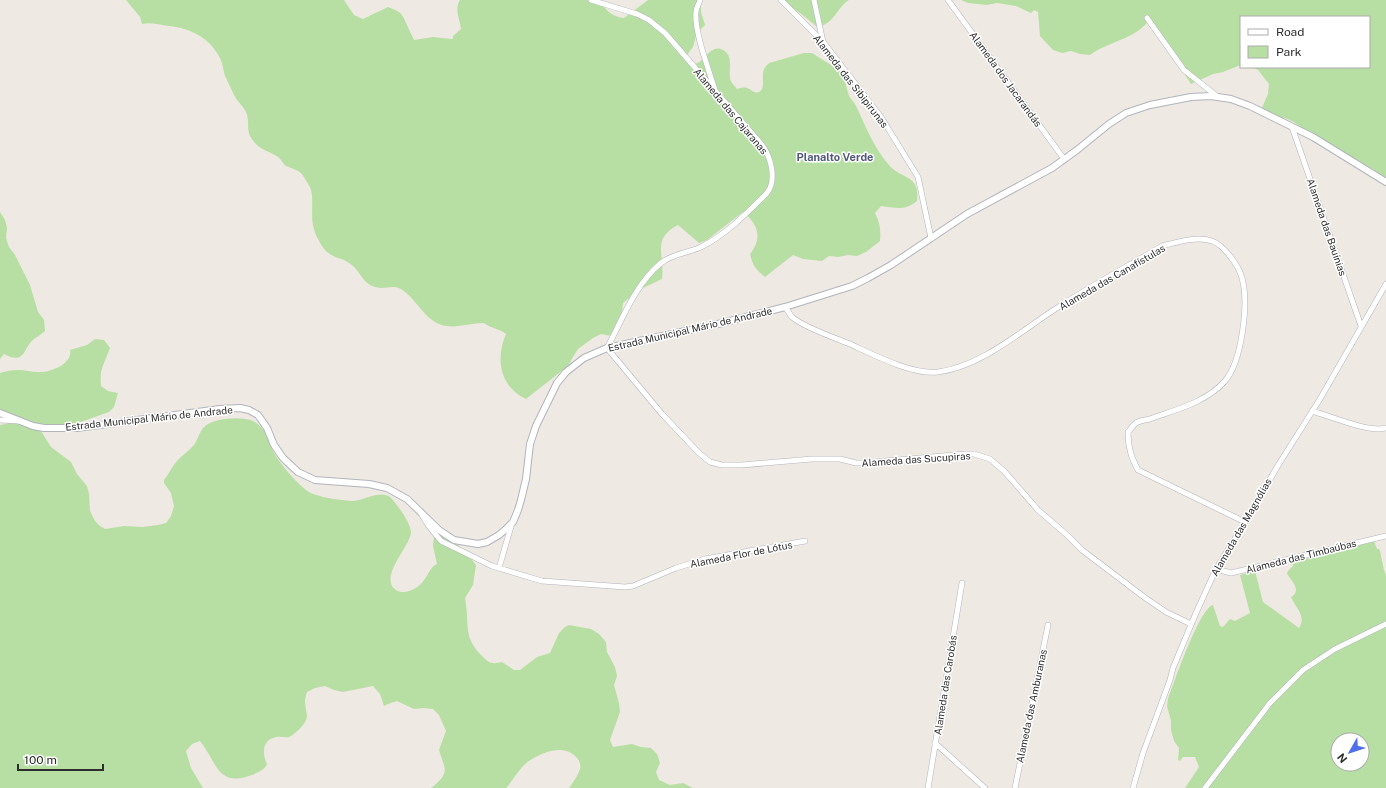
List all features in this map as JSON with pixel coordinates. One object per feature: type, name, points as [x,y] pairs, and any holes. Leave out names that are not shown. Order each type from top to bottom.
[{"type":"street","name":"Alameda das Cajaranas","points":[[591,0],[637,14],[649,20],[665,33],[766,151],[769,158],[773,181],[771,188],[738,222],[720,236],[700,247],[668,259],[654,270],[637,292],[607,348]]},
{"type":"street","points":[[700,0],[696,12],[698,30],[716,93]]},
{"type":"street","name":"Alameda das Sibipirunas","points":[[781,0],[824,43],[881,117],[918,177],[931,238]]},
{"type":"street","points":[[814,0],[824,43]]},
{"type":"street","name":"Alameda dos Jacarandás","points":[[948,0],[1064,159]]},
{"type":"street","points":[[1147,18],[1184,70],[1218,97]]},
{"type":"street","name":"Estrada Municipal Mário de Andrade","points":[[0,413],[21,422],[44,428],[77,428],[220,409],[240,408],[249,410],[258,415],[267,428],[274,445],[283,458],[298,472],[315,480],[369,484],[387,488],[407,499],[439,530],[454,540],[478,544],[487,542],[499,535],[513,522],[518,510],[526,480],[530,444],[536,426],[557,383],[566,372],[584,358],[607,348],[718,324],[785,307],[852,286],[891,265],[967,214],[1052,168],[1109,124],[1126,113],[1150,104],[1191,97],[1212,96],[1231,99],[1250,106],[1313,137],[1386,182]]},
{"type":"street","name":"Alameda das Bauínias","points":[[1292,127],[1361,326]]},
{"type":"street","name":"Alameda das Canafístulas","points":[[785,307],[797,320],[874,355],[910,368],[938,372],[962,366],[994,351],[1060,306],[1162,246],[1178,241],[1202,239],[1212,241],[1218,244],[1226,252],[1238,267],[1242,277],[1244,290],[1243,325],[1240,343],[1232,368],[1226,380],[1221,385],[1195,403],[1137,422],[1128,432],[1128,443],[1132,458],[1138,470],[1245,522]]},
{"type":"street","name":"Alameda das Magnólias","points":[[1133,788],[1143,753],[1173,668],[1216,569],[1386,284]]},
{"type":"street","name":"Alameda das Sucupiras","points":[[607,348],[662,414],[699,453],[710,462],[722,465],[742,466],[840,459],[864,464],[965,454],[974,454],[990,459],[1004,471],[1038,510],[1082,550],[1149,601],[1166,612],[1191,624]]},
{"type":"street","points":[[1312,410],[1368,429],[1380,430],[1386,428]]},
{"type":"street","points":[[0,420],[21,422]]},
{"type":"street","name":"Alameda Flor de Lótus","points":[[418,509],[428,526],[441,541],[492,566],[542,581],[625,587],[641,583],[676,568],[705,559],[805,541]]},
{"type":"street","points":[[499,568],[513,522]]},
{"type":"street","name":"Alameda das Timbaúbas","points":[[1216,569],[1231,573],[1386,536]]},
{"type":"street","name":"Alameda das Carobás","points":[[928,788],[962,582]]},
{"type":"street","name":"Alameda das Amburanas","points":[[1015,788],[1048,624]]},
{"type":"street","points":[[1205,788],[1270,703],[1303,670],[1335,649],[1386,624]]},
{"type":"street","points":[[936,743],[985,788]]},
{"type":"green space","points":[[126,0],[344,0],[354,15],[363,19],[388,7],[400,13],[404,18],[414,40],[433,37],[452,39],[453,36],[461,29],[457,11],[460,0],[601,0],[604,7],[610,13],[624,18],[648,0],[701,0],[701,12],[705,25],[696,35],[693,47],[689,52],[688,58],[692,62],[699,62],[713,50],[723,50],[729,56],[730,78],[731,82],[737,89],[746,88],[754,92],[759,92],[762,89],[764,71],[769,63],[804,53],[812,53],[846,76],[844,78],[849,96],[856,106],[875,144],[889,165],[894,170],[909,178],[916,186],[917,201],[904,208],[881,206],[875,213],[880,227],[880,241],[866,252],[857,256],[829,256],[822,261],[803,259],[793,255],[765,277],[755,267],[751,258],[750,254],[756,242],[757,232],[752,221],[743,212],[707,240],[699,243],[678,225],[670,230],[662,242],[662,279],[639,290],[623,303],[622,313],[611,336],[601,334],[578,349],[568,366],[526,399],[517,394],[510,387],[505,380],[502,371],[501,353],[506,334],[484,323],[447,326],[435,322],[425,314],[407,293],[401,289],[395,287],[379,288],[372,286],[366,282],[350,263],[328,253],[320,243],[314,231],[312,195],[309,185],[300,173],[286,166],[278,157],[260,147],[253,141],[249,133],[246,112],[234,95],[225,76],[221,60],[216,51],[199,35],[184,29],[148,23],[142,24],[140,17]]},
{"type":"green space","points":[[783,0],[849,0],[828,23],[817,27]]},
{"type":"green space","points":[[961,0],[1386,0],[1386,179],[1373,169],[1341,154],[1316,139],[1294,122],[1285,118],[1274,117],[1261,110],[1268,94],[1269,84],[1258,70],[1254,68],[1370,68],[1370,16],[1240,16],[1240,65],[1213,74],[1191,84],[1149,20],[1137,32],[1090,55],[1071,51],[1062,53],[1053,50],[1040,36],[1038,12],[1034,10],[1031,13],[1016,6],[997,3],[987,5],[968,3]]},
{"type":"green space","points":[[0,212],[5,220],[7,228],[6,238],[9,247],[15,255],[30,285],[38,312],[44,320],[45,331],[32,341],[21,356],[16,358],[4,354],[0,359]]},
{"type":"green space","points":[[95,339],[104,340],[110,348],[102,370],[101,386],[108,391],[118,393],[114,407],[109,412],[72,425],[44,425],[39,428],[51,447],[71,462],[77,474],[87,486],[90,511],[95,521],[100,526],[105,529],[124,526],[143,527],[166,523],[171,516],[174,506],[171,493],[164,483],[164,480],[181,456],[190,450],[204,427],[213,422],[235,418],[253,421],[266,433],[277,458],[297,482],[308,492],[322,497],[347,501],[378,495],[388,496],[392,499],[407,520],[411,533],[393,570],[391,585],[396,590],[400,592],[407,592],[412,590],[422,583],[431,569],[437,564],[433,546],[434,536],[443,534],[469,556],[476,565],[473,585],[465,598],[469,636],[476,650],[488,661],[494,663],[502,662],[514,670],[520,670],[537,657],[550,653],[559,633],[569,625],[591,629],[599,634],[606,642],[607,652],[615,667],[617,676],[614,685],[620,712],[610,740],[613,747],[632,744],[651,748],[657,754],[660,763],[656,772],[659,780],[670,785],[683,783],[693,788],[569,788],[579,771],[580,764],[578,759],[567,751],[555,750],[549,751],[528,762],[506,788],[431,788],[442,778],[444,774],[445,770],[439,750],[446,731],[439,715],[433,709],[414,709],[397,701],[384,706],[380,694],[373,686],[343,692],[325,686],[315,688],[307,692],[305,701],[307,717],[304,724],[291,736],[276,737],[268,741],[264,748],[264,756],[267,764],[263,769],[252,775],[232,778],[225,775],[219,771],[200,741],[192,744],[186,751],[191,768],[203,788],[0,788],[0,425],[12,422],[9,416],[0,410],[0,373],[16,370],[43,372],[54,369],[59,367],[68,359],[70,350],[87,345]]},
{"type":"green space","points":[[1374,541],[1377,549],[1380,551],[1386,575],[1386,788],[1185,788],[1199,767],[1195,757],[1183,757],[1180,761],[1178,760],[1179,748],[1174,741],[1167,706],[1168,699],[1194,632],[1207,610],[1213,605],[1220,626],[1223,627],[1230,619],[1235,621],[1250,613],[1240,575],[1255,571],[1263,602],[1299,628],[1302,620],[1300,612],[1291,597],[1296,592],[1296,589],[1287,574],[1293,566],[1292,562]]},
{"type":"district","name":"Planalto Verde","points":[[835,157]]}]
